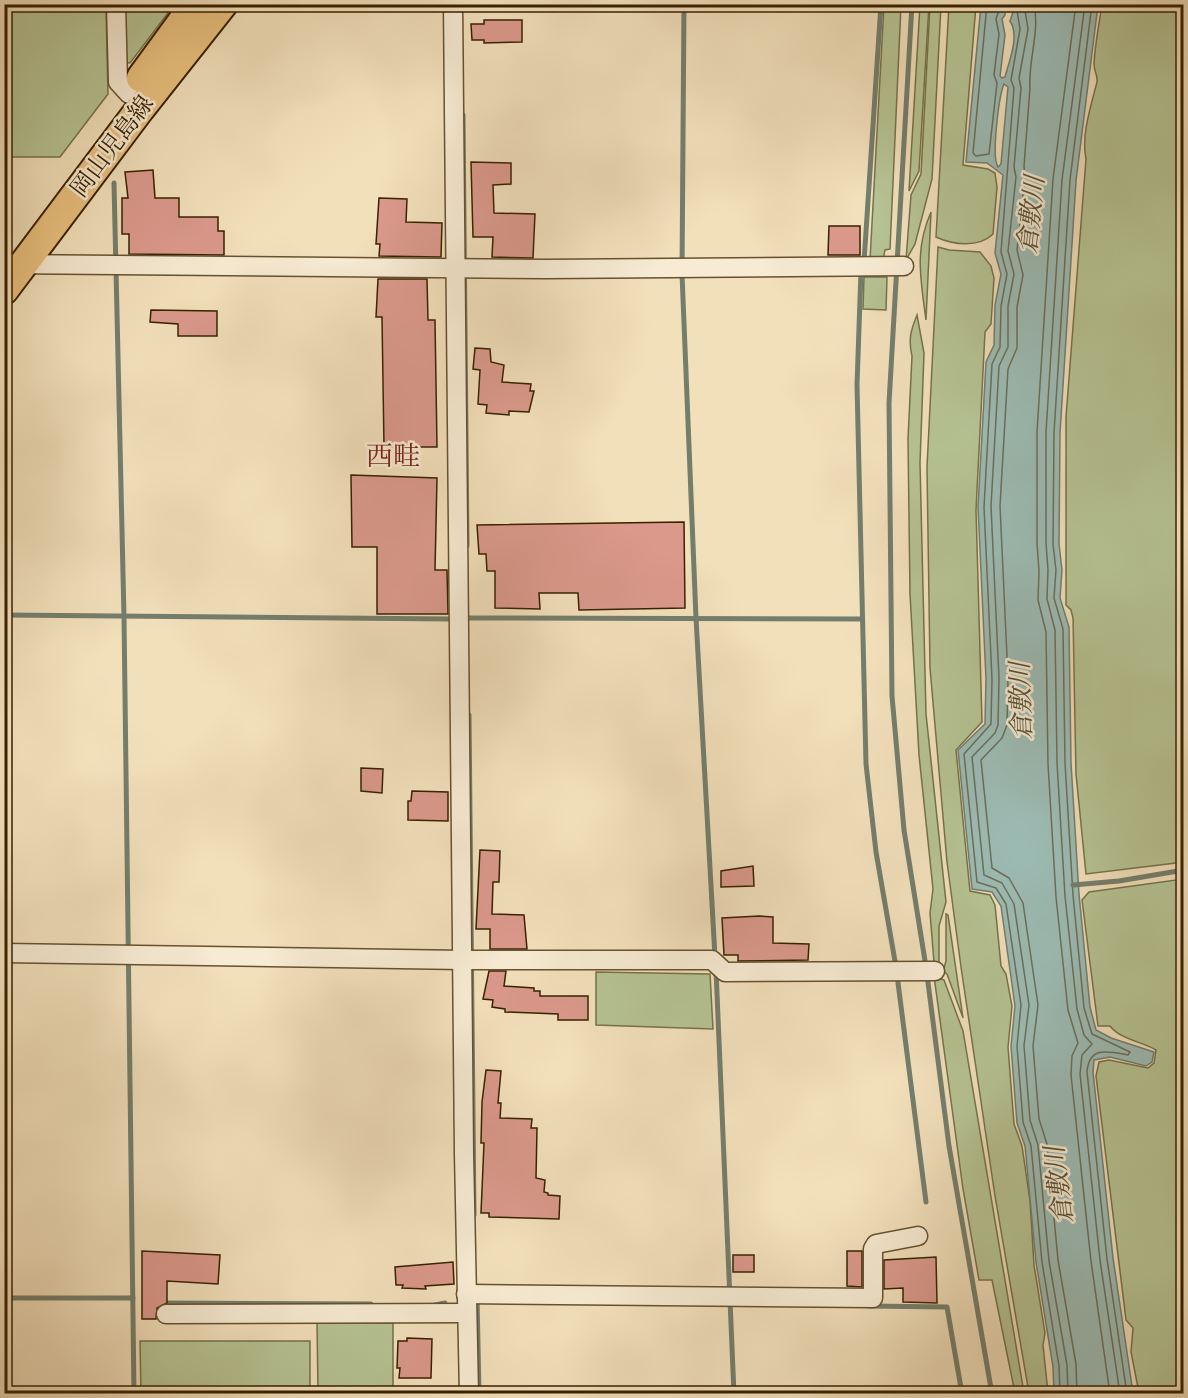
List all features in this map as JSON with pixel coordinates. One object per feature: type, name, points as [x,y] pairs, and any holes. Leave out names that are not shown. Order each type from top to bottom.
[{"type":"main road","name":"岡山児島線","points":[[4,290],[14,264],[129,94],[195,4]]},
{"type":"main road","name":"岡山児島線","points":[[14,264],[223,4]]},
{"type":"street","points":[[116,4],[118,82],[129,94]]},
{"type":"street","points":[[453,4],[463,268],[473,1294],[467,1313],[469,1394]]},
{"type":"street","points":[[14,264],[463,268],[898,266]]},
{"type":"street","points":[[4,953],[469,960],[928,972]]},
{"type":"street","points":[[473,1294],[873,1298],[873,1249],[876,1244],[918,1236]]},
{"type":"street","points":[[166,1314],[467,1313]]},
{"type":"green space","points":[[4,5],[106,5],[108,94],[60,157],[5,157]]},
{"type":"green space","points":[[121,5],[174,5],[130,63],[121,62]]},
{"type":"green space","points":[[884,5],[901,5],[890,249],[885,250],[883,260],[870,260]]},
{"type":"green space","points":[[920,5],[929,5],[919,171],[909,191]]},
{"type":"green space","points":[[930,5],[941,5],[932,179],[915,244],[906,260],[911,195],[921,174]]},
{"type":"green space","points":[[949,5],[976,5],[963,165],[988,169],[995,173],[997,187],[993,234],[981,242],[966,244],[936,237]]},
{"type":"green space","points":[[1102,5],[1183,5],[1184,862],[1086,874],[1076,774],[1073,618],[1071,610],[1066,605],[1066,417],[1086,159],[1085,140],[1087,120],[1097,82],[1094,64]]},
{"type":"green space","points":[[931,212],[926,320],[920,266],[922,239]]},
{"type":"green space","points":[[938,247],[980,252],[991,266],[994,278],[991,324],[985,332],[976,510],[982,722],[956,750],[970,891],[990,895],[995,905],[1001,966],[1006,974],[1012,1006],[1008,1047],[1014,1124],[1022,1146],[1030,1201],[1034,1265],[1045,1333],[1043,1345],[1048,1393],[1029,1393],[995,1196],[947,862],[930,668],[927,467]]},
{"type":"green space","points":[[864,277],[887,277],[886,310],[863,309]]},
{"type":"green space","points":[[917,315],[924,353],[920,463],[926,714],[946,902],[939,926],[939,962],[937,965],[934,962],[930,913],[933,889],[919,755],[910,594],[908,439],[912,356],[910,340]]},
{"type":"green space","points":[[1183,879],[1183,1393],[1139,1393],[1131,1352],[1133,1328],[1126,1320],[1096,1076],[1099,1062],[1109,1060],[1148,1068],[1154,1063],[1156,1050],[1125,1037],[1110,1026],[1098,1026],[1082,900],[1089,892]]},
{"type":"green space","points":[[946,914],[948,915],[963,1018],[947,974],[943,971],[946,961]]},
{"type":"green space","points":[[596,972],[710,974],[713,1029],[596,1025]]},
{"type":"green space","points":[[934,976],[944,980],[963,1031],[1024,1393],[1015,1393],[992,1280],[979,1280],[963,1189]]},
{"type":"green space","points":[[317,1322],[393,1323],[393,1393],[318,1393]]},
{"type":"green space","points":[[140,1341],[310,1341],[310,1393],[141,1393]]},
{"type":"water","name":"倉敷川","points":[[981,5],[1098,5],[1076,181],[1060,433],[1059,544],[1062,570],[1060,598],[1069,627],[1071,763],[1079,894],[1090,1007],[1096,1030],[1111,1038],[1154,1052],[1152,1062],[1146,1066],[1110,1057],[1094,1060],[1093,1072],[1113,1258],[1133,1393],[1054,1393],[1053,1367],[1036,1262],[1025,1146],[1017,1123],[1011,1046],[1015,1006],[1001,906],[992,892],[972,889],[958,750],[985,724],[986,679],[978,507],[986,362],[994,345],[995,305],[1001,274],[995,253],[1003,175],[987,163],[966,162]],"holes":[[[1010,6],[1013,12],[1010,21],[1014,41],[1005,77],[1002,78],[1000,76],[1005,35],[1002,19],[1006,7]],[[1004,84],[1008,87],[1001,164],[998,167],[995,152],[998,113]]]},
{"type":"building","points":[[484,20],[522,20],[522,42],[484,43],[484,40],[472,40],[471,24],[484,24]]},
{"type":"building","points":[[471,162],[511,163],[511,184],[493,185],[494,213],[535,214],[533,258],[492,257],[493,237],[473,237]]},
{"type":"building","points":[[153,170],[155,198],[179,198],[179,217],[218,217],[218,231],[224,231],[224,255],[129,254],[129,234],[122,234],[122,198],[128,198],[125,172]]},
{"type":"building","points":[[379,198],[407,199],[406,222],[442,223],[441,257],[379,256],[380,244],[376,244]]},
{"type":"building","points":[[829,226],[860,226],[860,255],[828,255]]},
{"type":"building","points":[[378,279],[427,279],[428,320],[435,320],[437,447],[384,447],[382,317],[376,317]]},
{"type":"building","points":[[151,310],[217,311],[217,336],[178,336],[178,324],[150,322]]},
{"type":"building","points":[[475,348],[490,349],[491,362],[504,365],[502,382],[531,384],[530,391],[534,391],[529,412],[509,411],[509,415],[486,413],[487,405],[478,404],[480,370],[473,369]]},
{"type":"building","points":[[351,475],[437,478],[435,570],[447,570],[448,614],[377,614],[377,547],[352,547]]},
{"type":"building","points":[[684,522],[685,608],[579,610],[578,593],[539,593],[540,609],[495,608],[495,571],[487,571],[486,554],[479,554],[477,525]]},
{"type":"building","points":[[361,768],[383,769],[382,793],[361,791]]},
{"type":"building","points":[[412,791],[448,792],[448,821],[408,820],[408,801],[411,801]]},
{"type":"building","points":[[480,850],[500,851],[499,882],[493,882],[492,914],[524,915],[527,949],[490,949],[490,929],[476,929]]},
{"type":"building","points":[[753,866],[754,886],[721,887],[721,871]]},
{"type":"building","points":[[773,917],[773,943],[809,944],[808,960],[738,961],[738,955],[724,955],[722,918]]},
{"type":"building","points":[[489,971],[506,971],[504,986],[534,988],[534,991],[540,991],[540,996],[588,996],[588,1020],[558,1020],[558,1014],[505,1012],[505,1009],[492,1007],[493,1000],[483,999]]},
{"type":"building","points":[[486,1070],[501,1071],[498,1103],[501,1103],[500,1118],[532,1119],[531,1128],[537,1128],[536,1178],[545,1180],[544,1192],[548,1195],[560,1196],[559,1219],[489,1217],[489,1213],[481,1213],[484,1143],[481,1143],[482,1102]]},
{"type":"building","points":[[142,1251],[220,1255],[218,1284],[167,1281],[167,1303],[157,1308],[156,1319],[142,1319]]},
{"type":"building","points":[[847,1251],[862,1251],[862,1287],[847,1286]]},
{"type":"building","points":[[733,1255],[754,1255],[754,1272],[733,1272]]},
{"type":"building","points":[[936,1257],[937,1303],[903,1302],[903,1288],[884,1289],[884,1260]]},
{"type":"building","points":[[453,1262],[454,1284],[425,1286],[426,1289],[402,1288],[403,1285],[396,1285],[395,1267]]},
{"type":"building","points":[[407,1338],[432,1339],[431,1378],[399,1378],[398,1341],[407,1341]]},
{"type":"waterway","points":[[684,4],[682,274],[696,618],[715,957]]},
{"type":"waterway","points":[[864,262],[881,4]]},
{"type":"waterway","points":[[912,4],[889,403],[892,696],[904,830],[926,967],[949,1146],[992,1394]]},
{"type":"waterway","points":[[463,115],[467,546]]},
{"type":"waterway","points":[[114,183],[124,617],[134,1394]]},
{"type":"waterway","points":[[861,271],[857,385],[866,764],[876,852],[896,967],[926,1202]]},
{"type":"waterway","points":[[4,615],[451,619]]},
{"type":"waterway","points":[[466,618],[861,619]]},
{"type":"waterway","points":[[469,715],[474,1215]]},
{"type":"waterway","points":[[1073,885],[1119,881],[1184,870]]},
{"type":"waterway","points":[[716,970],[734,1394]]},
{"type":"waterway","points":[[477,1296],[479,1394]]},
{"type":"waterway","points":[[4,1298],[133,1298]]},
{"type":"waterway","points":[[162,1303],[371,1304]]},
{"type":"waterway","points":[[435,1305],[445,1303]]},
{"type":"waterway","points":[[869,1306],[947,1307],[962,1394]]},
{"type":"district","name":"西畦","points":[[393,458]]}]
